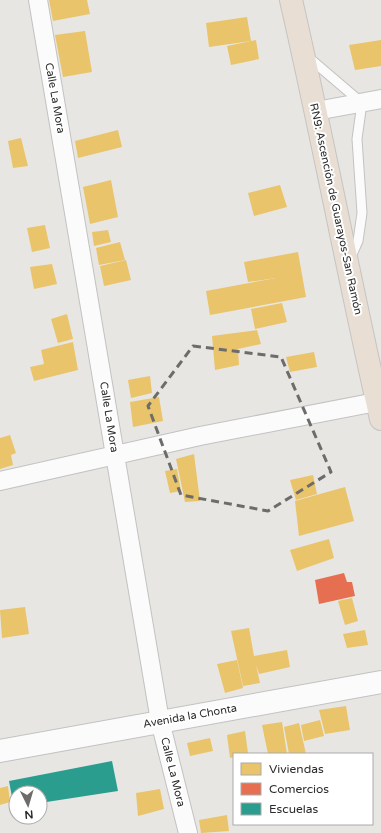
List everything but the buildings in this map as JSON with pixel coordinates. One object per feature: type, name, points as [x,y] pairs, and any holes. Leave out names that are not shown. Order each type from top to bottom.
[{"type":"highway","name":"RN9: Ascención de Guarayos-San Ramón","points":[[291,0],[316,111],[347,266],[380,407]]},
{"type":"street","name":"Calle La Mora","points":[[38,0],[160,721],[188,833]]},
{"type":"street","points":[[316,111],[381,99]]},
{"type":"street","points":[[0,481],[200,436],[380,407]]},
{"type":"street","name":"Avenida la Chonta","points":[[0,751],[381,682]]},
{"type":"lane","points":[[303,52],[362,103],[357,139],[362,213],[358,241],[347,266]]},
{"type":"highlighted area","points":[[193,346],[281,357],[331,472],[268,511],[181,495],[148,406]]}]
